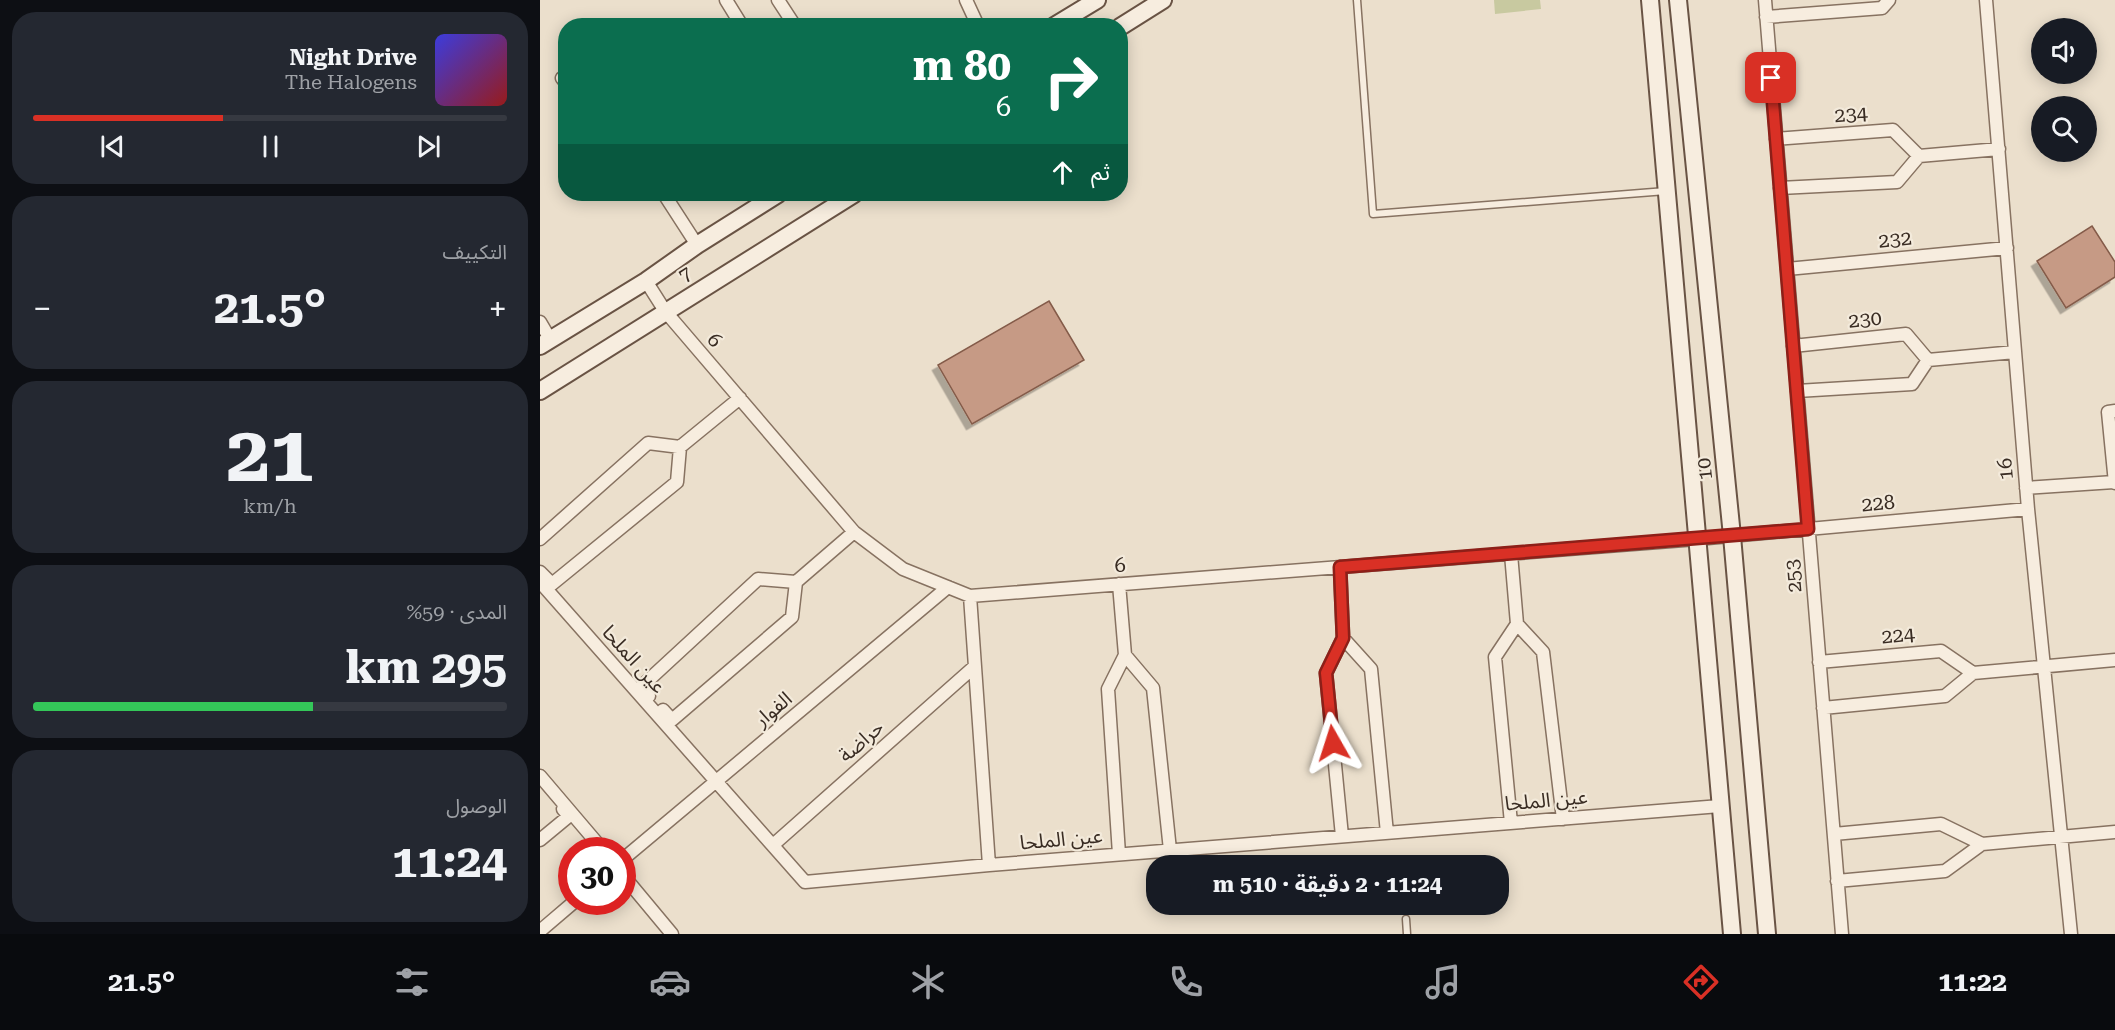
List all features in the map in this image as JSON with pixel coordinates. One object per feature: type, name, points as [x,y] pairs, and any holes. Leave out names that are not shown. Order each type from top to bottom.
[{"type":"street","points":[[726,0],[737,18]]},
{"type":"street","points":[[778,0],[790,18]]},
{"type":"street","points":[[1067,18],[1097,0]]},
{"type":"street","points":[[1128,22],[1163,0]]},
{"type":"street","name":"10","points":[[1650,0],[1732,934]]},
{"type":"street","name":"10","points":[[1678,0],[1732,536],[1767,934]]},
{"type":"street","name":"253","points":[[1765,0],[1842,934]]},
{"type":"street","points":[[1766,17],[1882,8],[1889,0]]},
{"type":"street","name":"16","points":[[1986,0],[2026,488],[2071,934]]},
{"type":"street","points":[[964,1],[974,18]]},
{"type":"street","name":"234","points":[[1776,140],[1893,130],[1919,156]]},
{"type":"street","points":[[1780,188],[1897,182],[1919,156],[1999,149]]},
{"type":"street","points":[[668,201],[696,245]]},
{"type":"street","name":"7","points":[[545,342],[646,281],[696,245],[767,201]]},
{"type":"street","name":"7","points":[[540,391],[843,201]]},
{"type":"street","name":"232","points":[[1787,269],[2007,248]]},
{"type":"street","name":"6","points":[[646,281],[665,311],[854,532],[903,568],[970,596],[1732,536]]},
{"type":"street","points":[[540,322],[545,342]]},
{"type":"street","name":"230","points":[[1793,346],[1906,334],[1928,360]]},
{"type":"street","points":[[1797,391],[1912,384],[1928,360],[2015,352]]},
{"type":"street","points":[[540,572],[552,584],[677,482],[680,447],[740,398]]},
{"type":"street","points":[[2026,488],[2114,482],[2108,412],[2115,411]]},
{"type":"street","points":[[540,539],[648,443],[680,447]]},
{"type":"street","name":"228","points":[[1732,536],[2028,509]]},
{"type":"street","points":[[796,582],[758,579],[641,687],[672,720],[792,617],[796,582],[854,532]]},
{"type":"street","points":[[1511,554],[1517,624],[1543,652],[1563,819]]},
{"type":"street","points":[[1340,567],[1343,638],[1326,673],[1342,836]]},
{"type":"street","name":"عين الملحا","points":[[540,582],[805,882],[1119,854],[1720,806]]},
{"type":"street","points":[[1119,584],[1125,655],[1108,689],[1119,854]]},
{"type":"street","name":"الفوار","points":[[636,848],[948,587]]},
{"type":"street","points":[[970,596],[989,865]]},
{"type":"street","points":[[1511,823],[1495,657],[1517,624]]},
{"type":"street","points":[[1343,638],[1371,669],[1387,833]]},
{"type":"street","name":"224","points":[[1819,662],[1941,651],[1973,673]]},
{"type":"street","points":[[1125,655],[1153,688],[1170,850]]},
{"type":"street","points":[[1823,708],[1945,696],[1973,673],[2115,660]]},
{"type":"street","name":"حراضة","points":[[773,845],[974,667]]},
{"type":"street","points":[[540,776],[592,837]]},
{"type":"street","points":[[540,782],[569,816],[540,840]]},
{"type":"street","points":[[1834,834],[1941,824],[1982,844],[2115,832]]},
{"type":"street","points":[[1837,881],[1945,872],[1982,844]]},
{"type":"street","points":[[636,891],[671,934]]},
{"type":"street","points":[[540,931],[559,915]]},
{"type":"street","points":[[665,934],[668,932],[671,934]]},
{"type":"lane","points":[[1357,0],[1373,214],[1667,191]]},
{"type":"lane","points":[[1406,919],[1407,934]]},
{"type":"green space","points":[[1494,0],[1540,0],[1541,9],[1495,14]]},
{"type":"building","points":[[2092,226],[2115,262],[2115,277],[2066,308],[2037,261]]},
{"type":"building","points":[[1049,301],[1084,360],[972,424],[938,365]]},
{"type":"route","points":[[1333,743],[1326,673],[1343,638],[1340,567],[1808,529],[1771,78]]}]
